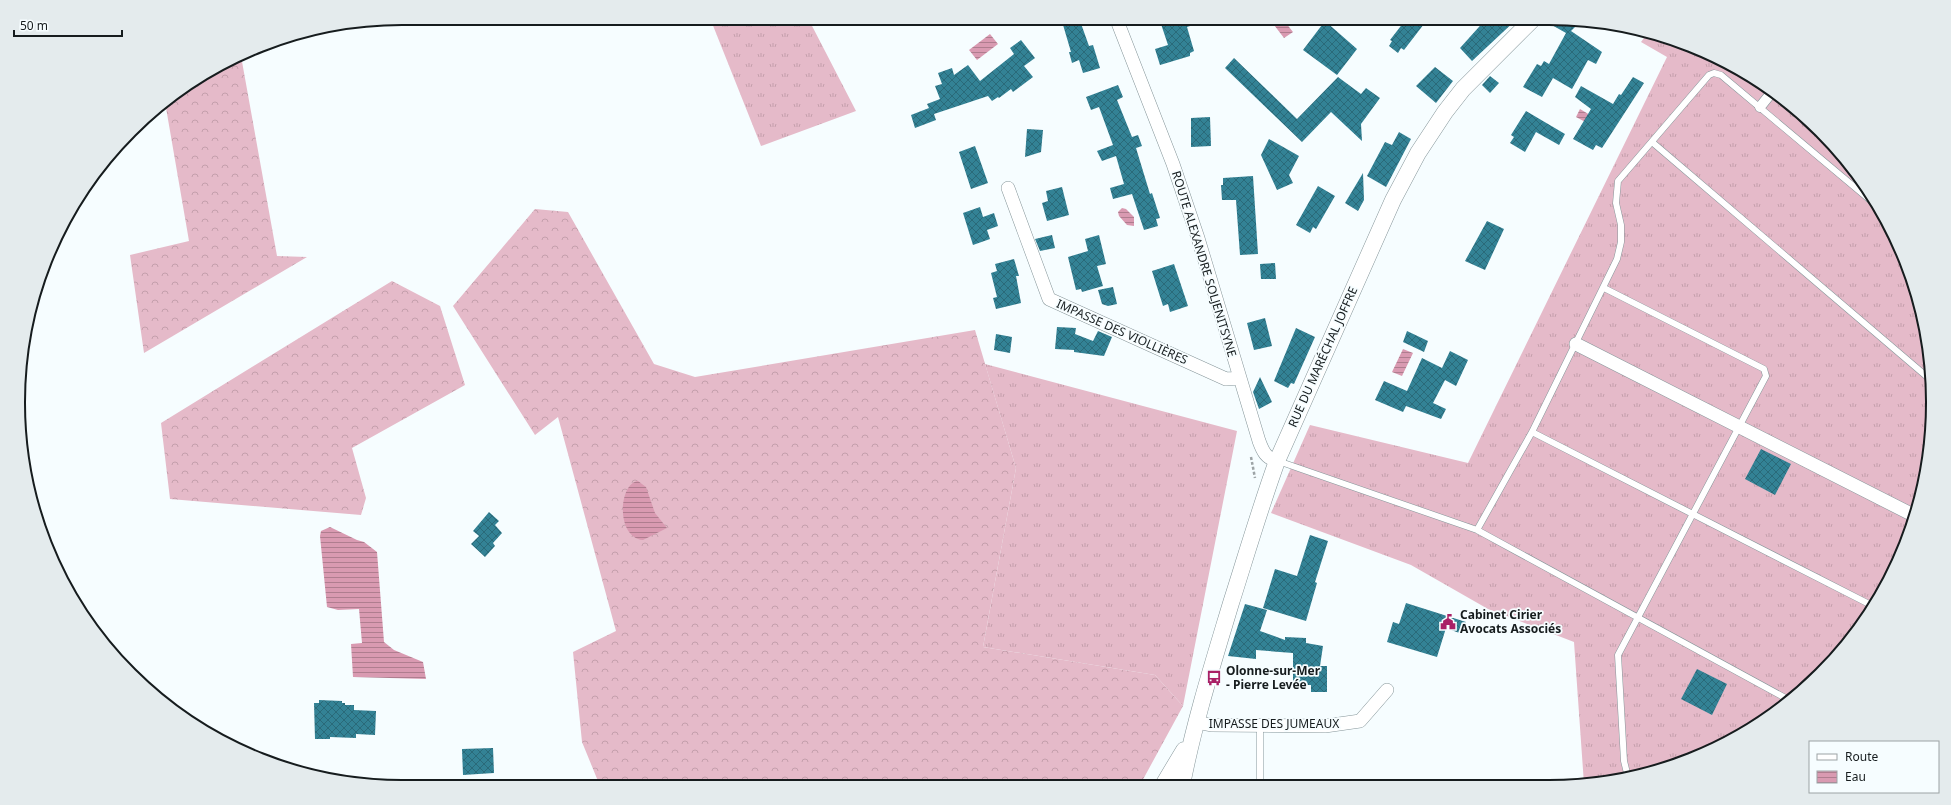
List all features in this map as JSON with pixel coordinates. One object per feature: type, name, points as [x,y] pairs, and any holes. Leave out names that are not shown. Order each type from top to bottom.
[{"type":"street","name":"ROUTE ALEXANDRE SOLJENITSYNE","points":[[1119,25],[1173,164],[1196,230],[1239,378],[1264,452],[1270,459],[1277,461]]},
{"type":"street","name":"RUE DU MARÉCHAL JOFFRE","points":[[1183,780],[1191,738],[1262,502],[1277,461],[1393,200],[1418,153],[1445,112],[1463,90],[1527,25]]},
{"type":"street","points":[[1760,107],[1769,96]]},
{"type":"street","name":"IMPASSE DES VIOLLIÈRES","points":[[1008,188],[1049,299],[1226,379],[1239,378]]},
{"type":"street","points":[[1576,344],[1739,425],[1909,513]]},
{"type":"street","name":"IMPASSE DES JUMEAUX","points":[[1196,722],[1211,725],[1339,725],[1360,721],[1387,690]]},
{"type":"street","name":"RUE DU MARÉCHAL JOFFRE","points":[[1167,780],[1191,738]]},
{"type":"lane","points":[[1477,530],[1532,432],[1617,259],[1621,242],[1621,225],[1616,203],[1618,181],[1709,75],[1714,73],[1721,75],[1862,193]]},
{"type":"lane","points":[[1652,142],[1925,376]]},
{"type":"lane","points":[[1604,288],[1764,369],[1766,376],[1618,654],[1624,761],[1627,772]]},
{"type":"lane","points":[[1532,432],[1867,603]]},
{"type":"lane","points":[[1277,461],[1477,530],[1784,697]]},
{"type":"lane","points":[[1260,726],[1260,780]]},
{"type":"green space","points":[[713,25],[812,25],[856,111],[761,146]]},
{"type":"green space","points":[[1644,38],[1693,54],[1715,64],[1758,89],[1797,119],[1832,154],[1848,173],[1875,214],[1887,236],[1906,281],[1919,329],[1923,353],[1926,402],[1925,427],[1923,452],[1913,500],[1906,524],[1887,569],[1862,612],[1848,632],[1815,669],[1778,702],[1737,729],[1715,741],[1670,760],[1646,767],[1622,773],[1584,778],[1574,642],[1488,609],[1411,565],[1271,513],[1310,425],[1468,463],[1667,57],[1641,42]]},
{"type":"green space","points":[[242,61],[277,256],[307,257],[144,353],[130,255],[189,241],[166,109],[193,89]]},
{"type":"green space","points":[[535,209],[568,212],[654,364],[695,377],[975,330],[1016,468],[983,647],[1155,675],[1183,706],[1143,780],[598,780],[582,742],[573,652],[616,631],[558,417],[535,435],[453,306]]},
{"type":"green space","points":[[392,281],[440,306],[465,385],[352,448],[366,498],[361,515],[170,499],[161,423]]},
{"type":"green space","points":[[985,364],[1237,431],[1183,706],[1155,675],[983,647],[1016,468]]},
{"type":"water","points":[[1274,25],[1288,25],[1293,32],[1284,38]]},
{"type":"water","points":[[990,34],[998,44],[977,60],[969,50]]},
{"type":"water","points":[[1580,109],[1595,118],[1591,125],[1576,117]]},
{"type":"water","points":[[1122,208],[1126,209],[1134,217],[1134,226],[1127,225],[1119,216],[1118,212]]},
{"type":"water","points":[[1403,349],[1413,353],[1402,376],[1392,372]]},
{"type":"water","points":[[638,481],[646,487],[655,513],[667,528],[643,540],[634,537],[628,530],[624,521],[623,510],[627,491],[632,484]]},
{"type":"water","points":[[330,527],[364,542],[377,552],[384,642],[394,650],[423,662],[426,679],[353,677],[351,644],[362,643],[359,609],[338,610],[327,607],[320,536],[321,531]]},
{"type":"building","points":[[1063,25],[1082,25],[1089,46],[1093,45],[1100,68],[1083,73],[1079,60],[1072,63],[1069,52],[1071,52]]},
{"type":"building","points":[[1161,25],[1193,25],[1187,27],[1194,51],[1190,53],[1190,56],[1160,65],[1155,49],[1168,45]]},
{"type":"building","points":[[1322,25],[1330,25],[1357,49],[1337,75],[1303,50]]},
{"type":"building","points":[[1402,25],[1423,25],[1404,50],[1401,48],[1398,53],[1389,46],[1392,41],[1390,40]]},
{"type":"building","points":[[1481,25],[1511,25],[1472,61],[1460,48]]},
{"type":"building","points":[[1552,25],[1576,26],[1571,31],[1602,52],[1596,64],[1588,60],[1572,89],[1553,78],[1542,97],[1523,87],[1537,64],[1541,66],[1544,61],[1549,64],[1566,33]]},
{"type":"building","points":[[1021,40],[1035,58],[1024,66],[1033,77],[1013,92],[1011,89],[999,98],[998,97],[992,101],[988,96],[934,114],[936,120],[915,128],[911,115],[929,108],[927,104],[940,99],[935,86],[942,84],[938,73],[952,68],[954,75],[968,65],[980,81],[1014,54],[1010,48]]},
{"type":"building","points":[[1234,58],[1297,119],[1338,77],[1361,94],[1366,88],[1380,98],[1361,124],[1362,141],[1331,112],[1302,142],[1225,68]]},
{"type":"building","points":[[1435,67],[1453,81],[1436,103],[1416,86]]},
{"type":"building","points":[[1490,76],[1499,83],[1490,93],[1482,85]]},
{"type":"building","points":[[1633,77],[1644,83],[1602,148],[1596,145],[1593,150],[1573,139],[1591,109],[1575,97],[1581,86],[1613,104]]},
{"type":"building","points":[[1118,85],[1123,97],[1117,100],[1132,137],[1138,135],[1142,146],[1136,148],[1150,194],[1152,193],[1160,218],[1156,219],[1158,226],[1144,230],[1132,194],[1113,199],[1110,188],[1124,184],[1116,156],[1102,161],[1097,151],[1113,145],[1099,107],[1091,110],[1086,97]]},
{"type":"building","points":[[1526,111],[1565,134],[1559,145],[1536,132],[1525,152],[1510,143],[1514,137],[1511,135]]},
{"type":"building","points":[[1210,117],[1211,146],[1191,147],[1191,118]]},
{"type":"building","points":[[1027,129],[1043,130],[1041,152],[1025,157]]},
{"type":"building","points":[[1399,132],[1411,139],[1386,187],[1367,176],[1385,142],[1392,145]]},
{"type":"building","points":[[1269,139],[1299,156],[1289,175],[1293,183],[1277,190],[1261,155]]},
{"type":"building","points":[[975,146],[988,183],[971,189],[959,152]]},
{"type":"building","points":[[1363,173],[1364,200],[1358,211],[1345,203]]},
{"type":"building","points":[[1253,176],[1258,254],[1240,255],[1236,200],[1222,200],[1221,185],[1223,185],[1223,178]]},
{"type":"building","points":[[1318,186],[1335,196],[1316,229],[1313,227],[1310,233],[1296,225]]},
{"type":"building","points":[[1062,187],[1069,215],[1047,221],[1042,203],[1048,201],[1046,191]]},
{"type":"building","points":[[980,207],[983,217],[994,213],[998,226],[987,230],[990,239],[973,245],[963,213]]},
{"type":"building","points":[[1487,221],[1504,229],[1485,270],[1465,261]]},
{"type":"building","points":[[1052,235],[1055,248],[1040,251],[1035,239]]},
{"type":"building","points":[[1099,235],[1106,264],[1097,266],[1103,286],[1082,292],[1081,289],[1076,290],[1068,257],[1088,251],[1085,239]]},
{"type":"building","points":[[1014,259],[1019,276],[1016,276],[1021,303],[996,309],[993,298],[997,297],[991,273],[997,271],[995,264]]},
{"type":"building","points":[[1275,263],[1276,279],[1261,279],[1260,264]]},
{"type":"building","points":[[1174,264],[1188,306],[1170,312],[1168,304],[1163,306],[1152,271]]},
{"type":"building","points":[[1113,287],[1117,304],[1108,306],[1102,304],[1098,290]]},
{"type":"building","points":[[1265,318],[1272,346],[1254,350],[1247,323]]},
{"type":"building","points":[[1057,327],[1076,328],[1075,334],[1093,341],[1098,331],[1112,337],[1104,356],[1074,352],[1074,350],[1055,349]]},
{"type":"building","points":[[1296,328],[1315,337],[1294,384],[1291,383],[1288,388],[1274,381]]},
{"type":"building","points":[[1407,331],[1428,341],[1424,352],[1403,342]]},
{"type":"building","points":[[996,334],[1012,337],[1010,353],[994,350]]},
{"type":"building","points":[[1450,351],[1468,360],[1456,386],[1445,380],[1433,403],[1446,409],[1441,419],[1406,406],[1403,412],[1375,400],[1384,381],[1407,391],[1422,358],[1442,368]]},
{"type":"building","points":[[1260,377],[1272,402],[1259,409],[1253,392]]},
{"type":"building","points":[[1761,449],[1791,464],[1775,495],[1745,479]]},
{"type":"building","points":[[489,512],[499,521],[495,525],[502,533],[493,543],[495,546],[485,557],[471,544],[479,536],[473,531]]},
{"type":"building","points":[[1310,535],[1328,541],[1315,582],[1317,583],[1306,621],[1263,608],[1275,569],[1297,576]]},
{"type":"building","points":[[1406,603],[1466,622],[1462,634],[1446,628],[1437,657],[1387,642],[1393,622],[1399,624]]},
{"type":"building","points":[[1245,604],[1267,610],[1260,631],[1285,640],[1285,637],[1306,638],[1306,643],[1323,646],[1320,666],[1327,666],[1327,692],[1311,692],[1311,685],[1293,685],[1293,653],[1256,650],[1256,659],[1228,656]]},
{"type":"building","points":[[1697,669],[1727,684],[1712,715],[1681,699]]},
{"type":"building","points":[[319,700],[342,701],[345,705],[354,705],[354,710],[376,711],[375,735],[356,734],[356,738],[330,737],[330,739],[315,739],[314,703],[319,703]]},
{"type":"building","points":[[493,748],[494,773],[463,775],[462,749]]},
{"type":"place","name":"Cabinet Cirier Avocats Associés","points":[[1448,622]]},
{"type":"place","name":"Olonne-sur-Mer - Pierre Levée","points":[[1214,678]]}]
